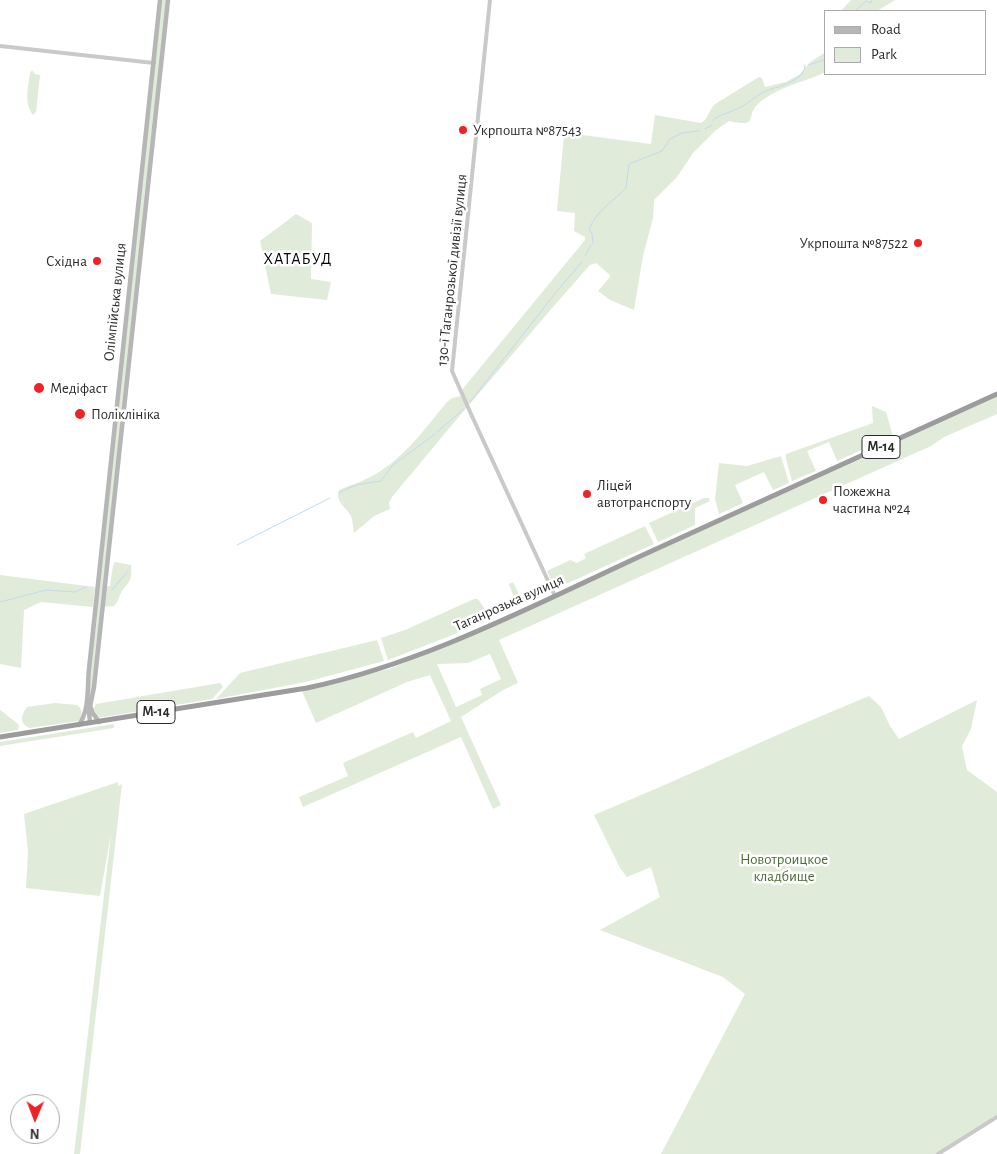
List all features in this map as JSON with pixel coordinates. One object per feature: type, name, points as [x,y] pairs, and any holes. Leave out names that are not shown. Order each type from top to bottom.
[{"type":"highway","name":"Таганрозька вулиця","points":[[0,737],[307,688],[390,666],[432,650],[555,596],[997,394]]},
{"type":"main road","name":"Олімпійська вулиця","points":[[89,703],[92,639],[160,0]]},
{"type":"main road","name":"Олімпійська вулиця","points":[[79,725],[89,703],[99,640],[168,0]]},
{"type":"main road","points":[[154,63],[161,64]]},
{"type":"main road","points":[[136,227],[144,228]]},
{"type":"main road","points":[[110,472],[118,472]]},
{"type":"main road","points":[[92,639],[99,640]]},
{"type":"main road","points":[[89,703],[92,712],[99,722]]},
{"type":"main road","points":[[88,723],[89,703]]},
{"type":"street","name":"130-ї Таганрозької дивізії вулиця","points":[[491,0],[452,371],[555,596]]},
{"type":"street","points":[[0,46],[154,63]]},
{"type":"street","points":[[938,1154],[997,1117]]},
{"type":"green space","points":[[160,0],[168,0],[105,587],[110,586],[115,562],[131,565],[131,576],[115,605],[103,607],[93,697],[86,697]]},
{"type":"green space","points":[[851,0],[895,0],[879,10],[842,10]]},
{"type":"green space","points":[[824,53],[824,73],[766,97],[752,112],[749,122],[729,121],[716,130],[693,153],[677,177],[654,200],[653,218],[643,256],[634,310],[610,300],[598,291],[610,275],[596,263],[590,265],[468,406],[461,391],[585,240],[585,237],[574,231],[575,213],[557,211],[564,135],[567,133],[651,144],[655,115],[701,123],[715,104],[759,77],[762,78],[765,87],[786,82],[800,74],[810,62]]},
{"type":"green space","points":[[32,70],[35,74],[40,75],[36,112],[33,115],[28,106],[27,95]]},
{"type":"green space","points":[[296,214],[312,223],[311,279],[331,282],[327,300],[271,294],[260,241]]},
{"type":"green space","points":[[461,396],[467,407],[392,497],[389,503],[390,509],[374,516],[354,533],[351,516],[338,498],[339,490],[382,470],[417,439],[447,402],[452,398]]},
{"type":"green space","points":[[997,397],[997,414],[944,437],[931,446],[499,640],[518,683],[503,690],[461,717],[501,805],[493,809],[461,737],[303,807],[299,797],[348,776],[343,763],[413,732],[416,738],[451,721],[430,675],[407,682],[316,723],[302,691],[389,669],[453,644]],"holes":[[[490,654],[501,679],[480,689],[482,695],[456,707],[437,664],[468,663]]]},
{"type":"green space","points":[[872,406],[886,412],[893,436],[837,461],[829,442],[807,451],[816,471],[792,481],[786,454],[873,423]]},
{"type":"green space","points":[[781,456],[789,483],[773,490],[764,472],[735,485],[743,503],[719,514],[715,499],[719,463],[747,466]]},
{"type":"green space","points":[[704,498],[709,498],[710,501],[695,508],[695,525],[658,542],[649,523]]},
{"type":"green space","points":[[645,526],[654,544],[555,589],[547,571],[570,560],[577,563],[586,558],[584,554]]},
{"type":"green space","points":[[0,575],[95,587],[93,607],[41,602],[24,610],[21,668],[0,664]]},
{"type":"green space","points":[[513,582],[523,603],[450,636],[388,660],[381,638],[405,630],[474,599],[478,599],[486,611],[514,598],[509,584]]},
{"type":"green space","points":[[377,640],[384,661],[306,682],[216,699],[240,673]]},
{"type":"green space","points":[[220,683],[223,687],[212,699],[98,718],[93,710],[96,704]]},
{"type":"green space","name":"Новотроицкое кладбище","points":[[869,696],[881,707],[899,739],[977,700],[971,729],[962,746],[967,770],[997,792],[997,1117],[938,1154],[661,1154],[745,994],[723,977],[600,930],[660,897],[651,867],[627,877],[620,868],[594,815]]},
{"type":"green space","points":[[55,703],[77,705],[81,712],[79,721],[30,728],[24,724],[22,716],[27,707]]},
{"type":"green space","points":[[0,710],[17,723],[19,726],[18,730],[0,733]]},
{"type":"green space","points":[[114,724],[114,728],[0,746],[0,742]]},
{"type":"green space","points":[[118,782],[118,786],[122,784],[80,1154],[74,1154],[111,834],[100,896],[26,888],[28,852],[24,814]]},
{"type":"waterway","points":[[856,10],[866,1],[871,3],[872,0]]},
{"type":"waterway","points":[[809,65],[824,60]]},
{"type":"waterway","points":[[713,121],[762,93],[788,84],[800,76],[805,65]]},
{"type":"waterway","points":[[705,129],[712,125]]},
{"type":"waterway","points":[[593,243],[592,234],[589,229],[601,212],[626,188],[629,164],[662,151],[670,139],[682,133],[699,131]]},
{"type":"waterway","points":[[585,256],[591,245]]},
{"type":"waterway","points":[[470,402],[582,262]]},
{"type":"waterway","points":[[437,432],[464,409]]},
{"type":"waterway","points":[[339,493],[359,485],[381,481],[392,466],[435,434]]},
{"type":"waterway","points":[[237,545],[330,498]]},
{"type":"waterway","points":[[112,590],[128,571]]},
{"type":"waterway","points":[[0,602],[46,590],[75,592],[86,587]]},
{"type":"place","name":"Укрпошта №87543","points":[[463,130]]},
{"type":"place","name":"Укрпошта №87522","points":[[918,243]]},
{"type":"place","name":"Східна","points":[[97,261]]},
{"type":"place","name":"Медіфаст","points":[[39,388]]},
{"type":"place","name":"Поліклініка","points":[[80,414]]},
{"type":"place","name":"Ліцей автотранспорту","points":[[587,494]]},
{"type":"place","name":"Пожежна частина №24","points":[[823,500]]},
{"type":"district","name":"ХАТАБУД","points":[[298,259]]}]
